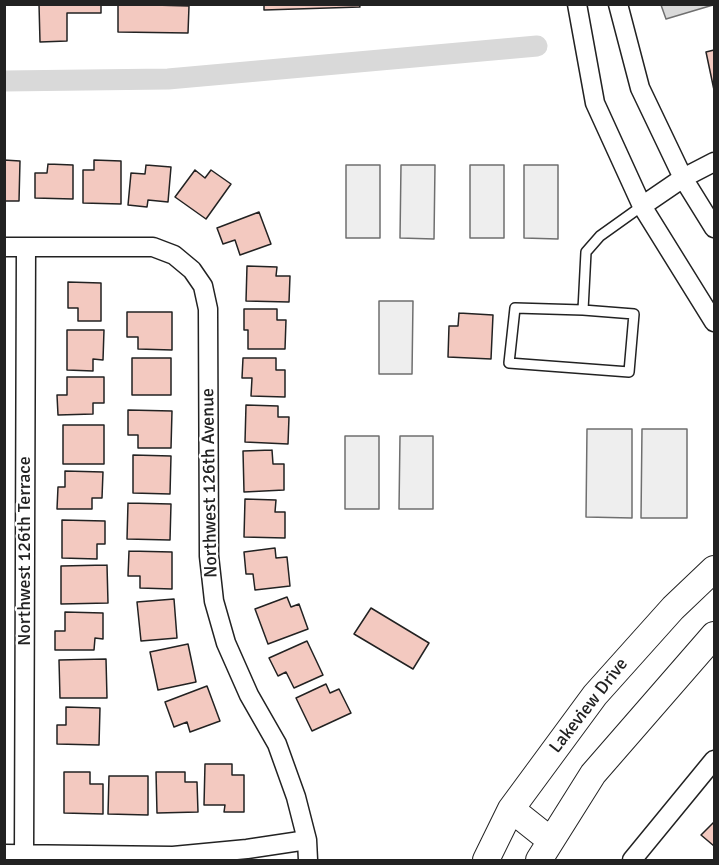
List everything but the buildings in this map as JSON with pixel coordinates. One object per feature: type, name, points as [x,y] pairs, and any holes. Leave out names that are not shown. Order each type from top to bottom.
[{"type":"street","points":[[577,4],[595,103],[642,206],[711,311]]},
{"type":"street","points":[[618,4],[640,88],[683,178],[714,228]]},
{"type":"street","points":[[642,206],[683,178],[714,162]]},
{"type":"street","points":[[4,247],[26,247]]},
{"type":"street","name":"Northwest 126th Avenue","points":[[26,247],[153,247],[174,255],[192,270],[203,286],[208,309],[209,556],[214,601],[235,664],[249,695],[277,744],[297,797],[307,840],[308,861]]},
{"type":"street","name":"Northwest 126th Terrace","points":[[24,854],[26,247]]},
{"type":"street","name":"Lakeview Drive","points":[[486,861],[511,810],[595,695],[673,608],[714,569]]},
{"type":"street","points":[[511,810],[545,850],[593,774],[714,635]]},
{"type":"street","points":[[632,861],[714,759]]},
{"type":"street","points":[[4,854],[173,856],[247,849],[307,840]]},
{"type":"lane","points":[[583,310],[586,252],[600,236],[642,206]]},
{"type":"lane","points":[[515,308],[583,310],[634,314],[629,372],[509,363],[515,308]]},
{"type":"shaded area","points":[[661,4],[713,5],[666,19]]},
{"type":"shaded area","points":[[346,165],[380,165],[380,238],[346,238]]},
{"type":"shaded area","points":[[401,165],[435,165],[434,239],[400,238]]},
{"type":"shaded area","points":[[470,165],[504,165],[504,238],[470,238]]},
{"type":"shaded area","points":[[524,165],[558,165],[558,239],[524,238]]},
{"type":"shaded area","points":[[379,301],[413,301],[412,374],[379,374]]},
{"type":"shaded area","points":[[587,429],[632,429],[632,518],[586,517]]},
{"type":"shaded area","points":[[642,429],[687,429],[687,518],[641,518]]},
{"type":"shaded area","points":[[345,436],[379,436],[379,509],[345,509]]},
{"type":"shaded area","points":[[400,436],[433,436],[433,509],[399,509]]},
{"type":"waterway","points":[[4,81],[168,79],[537,46]]}]
